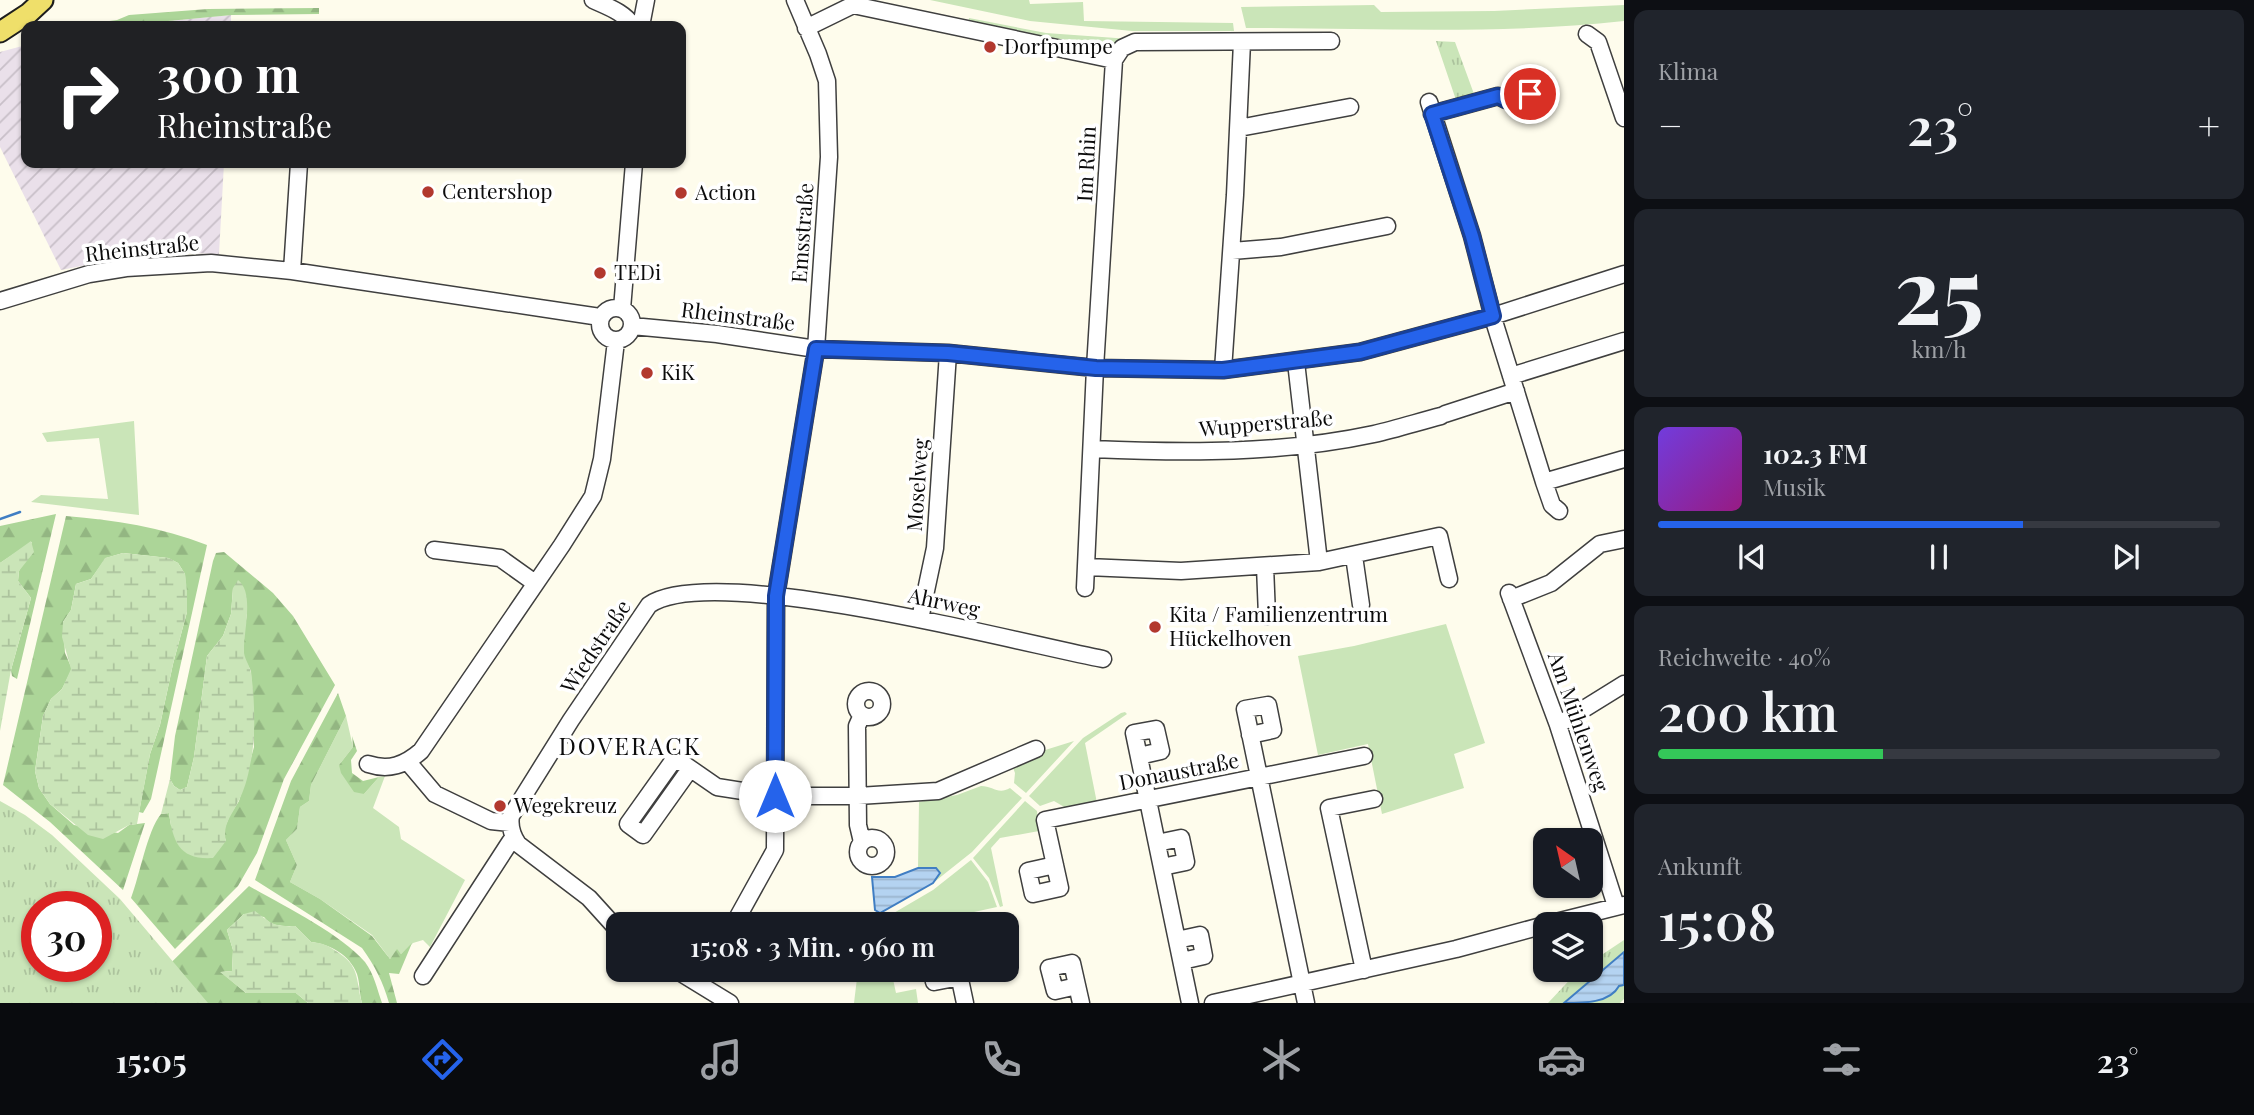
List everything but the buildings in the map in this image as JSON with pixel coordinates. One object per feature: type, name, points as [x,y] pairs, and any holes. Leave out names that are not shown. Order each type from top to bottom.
[{"type":"main road","points":[[0,32],[43,0]]},
{"type":"street","points":[[593,0],[621,14],[629,21]]},
{"type":"street","points":[[642,21],[646,0]]},
{"type":"street","name":"Emsstraße","points":[[741,912],[775,849],[776,596],[816,349],[829,145],[827,81],[794,0]]},
{"type":"street","points":[[806,28],[853,5],[1114,60],[1122,48],[1135,42],[1331,41]]},
{"type":"street","points":[[1587,34],[1598,42],[1624,118]]},
{"type":"street","points":[[1223,370],[1232,251],[1242,42]]},
{"type":"street","name":"Im Rhin","points":[[1086,588],[1114,60]]},
{"type":"street","points":[[1530,94],[1506,100],[1498,96],[1431,108],[1472,236],[1493,316],[1544,482],[1552,505],[1559,511]]},
{"type":"street","points":[[1239,128],[1350,107]]},
{"type":"street","points":[[292,271],[299,168]]},
{"type":"street","points":[[600,317],[601,332],[610,340],[616,341],[627,336],[632,326],[631,319],[622,309],[634,168]]},
{"type":"street","points":[[1232,251],[1281,247],[1387,226]]},
{"type":"street","name":"Rheinstraße","points":[[0,302],[68,278],[126,268],[211,263],[292,271],[600,317],[611,309],[622,309]]},
{"type":"street","name":"Rheinstraße","points":[[632,326],[717,334],[816,349],[948,353],[1096,368],[1223,370],[1360,352],[1493,316],[1624,274]]},
{"type":"street","points":[[368,764],[378,768],[395,767],[408,762],[421,751],[593,496],[602,459],[616,341]]},
{"type":"street","name":"Wupperstraße","points":[[1092,449],[1230,452],[1373,434],[1443,415],[1624,341]]},
{"type":"street","name":"Moselweg","points":[[920,619],[935,548],[948,353]]},
{"type":"street","points":[[1296,362],[1319,562]]},
{"type":"street","points":[[1544,482],[1624,459]]},
{"type":"street","points":[[1087,567],[1181,571],[1319,562],[1439,536],[1449,579]]},
{"type":"street","name":"Am Mühlenweg","points":[[1620,905],[1510,596],[1551,583],[1600,544],[1624,539]]},
{"type":"street","points":[[434,550],[500,558],[535,583]]},
{"type":"street","points":[[1354,556],[1361,605]]},
{"type":"street","points":[[1265,566],[1268,617]]},
{"type":"street","name":"Wiedstraße","points":[[512,831],[511,816],[571,720],[649,605],[676,594],[697,592],[776,596]]},
{"type":"street","name":"Ahrweg","points":[[776,596],[920,619],[1103,659]]},
{"type":"street","points":[[1558,725],[1624,684]]},
{"type":"street","points":[[862,715],[857,726],[858,825],[862,842]]},
{"type":"street","points":[[1250,735],[1307,1003]]},
{"type":"street","points":[[690,769],[643,835],[628,824],[675,758],[717,787],[775,796],[858,796],[938,791],[1036,749]]},
{"type":"street","points":[[1139,756],[1190,1003]]},
{"type":"street","name":"Donaustraße","points":[[1055,865],[1045,820],[1364,756]]},
{"type":"street","points":[[408,762],[435,794],[512,831],[518,844],[589,898],[606,917]]},
{"type":"street","points":[[1364,970],[1329,808],[1374,799]]},
{"type":"street","points":[[423,976],[510,842],[512,831]]},
{"type":"street","points":[[1157,843],[1181,838],[1186,862],[1162,867]]},
{"type":"street","points":[[1593,912],[1620,905]]},
{"type":"street","points":[[1213,1003],[1364,970],[1533,927]]},
{"type":"street","points":[[1177,940],[1200,935],[1204,956],[1182,961]]},
{"type":"street","points":[[697,982],[730,1003]]},
{"type":"street","points":[[961,982],[965,1003]]},
{"type":"street","points":[[1077,986],[1081,1003]]},
{"type":"shaded area","points":[[231,15],[231,21],[168,21]]},
{"type":"shaded area","points":[[21,46],[21,168],[224,168],[219,254],[178,253],[112,260],[61,270],[0,147],[0,52]]},
{"type":"green space","points":[[930,0],[1029,0],[1030,4],[1083,2],[1084,21],[1233,23],[1234,31],[1132,31],[1030,21]]},
{"type":"green space","points":[[1374,5],[1381,12],[1494,11],[1624,5],[1624,21],[1483,29],[1246,28],[1241,7]]},
{"type":"green space","points":[[319,8],[319,14],[109,21],[129,15],[208,9]]},
{"type":"green space","points":[[969,18],[1046,33],[1130,39],[1107,56],[968,26]]},
{"type":"green space","points":[[1436,41],[1455,42],[1474,94],[1456,100]]},
{"type":"green space","points":[[134,421],[139,515],[31,502],[41,495],[108,499],[99,438],[47,442],[42,433]]},
{"type":"green space","points":[[56,514],[17,679],[12,676],[11,670],[31,598],[18,581],[19,571],[32,542],[0,563],[0,526]]},
{"type":"green space","points":[[66,516],[138,525],[207,545],[151,799],[143,813],[139,812],[150,754],[160,725],[187,612],[185,574],[178,563],[168,558],[123,553],[106,558],[91,579],[76,584],[71,610],[63,622],[65,653],[72,669],[62,689],[51,699],[43,716],[35,771],[39,788],[50,804],[74,825],[118,833],[129,825],[145,823],[123,890],[50,822],[3,785]]},
{"type":"green space","points":[[31,541],[34,552],[19,571],[18,581],[31,598],[11,670],[0,731],[0,563]]},
{"type":"green space","points":[[224,552],[273,593],[293,616],[335,685],[284,779],[257,853],[238,886],[175,949],[131,898],[152,831],[161,814],[169,813],[171,826],[226,841],[223,832],[239,801],[254,747],[251,671],[244,658],[243,637],[247,614],[233,588],[231,614],[223,636],[207,656],[194,757],[187,787],[180,790],[170,779],[175,736],[213,561],[216,553]]},
{"type":"green space","points":[[123,553],[169,558],[178,563],[185,574],[187,612],[160,725],[150,754],[137,824],[129,825],[103,839],[88,835],[50,804],[39,788],[35,771],[43,716],[51,699],[62,689],[71,669],[62,637],[63,622],[71,610],[76,584],[91,579],[105,558]]},
{"type":"green space","points":[[238,580],[243,586],[247,603],[244,653],[250,670],[253,695],[252,755],[244,789],[226,825],[226,841],[213,858],[202,858],[186,853],[180,847],[173,833],[169,813],[161,814],[170,779],[180,790],[187,787],[194,757],[207,656],[223,636],[231,614],[233,588]]},
{"type":"green space","points":[[1446,624],[1485,743],[1454,754],[1464,788],[1382,814],[1368,744],[1318,755],[1298,656]]},
{"type":"green space","points":[[338,693],[346,716],[311,785],[309,801],[300,807],[297,829],[286,840],[297,865],[290,882],[320,899],[372,936],[390,959],[397,949],[401,954],[412,943],[399,974],[389,973],[397,1003],[389,1003],[378,974],[362,948],[255,880],[291,781]]},
{"type":"green space","points":[[1125,712],[1127,714],[1085,743],[1097,803],[1066,808],[1054,801],[1040,806],[1029,796],[1083,738]]},
{"type":"green space","points":[[346,716],[353,747],[339,765],[364,794],[379,777],[385,776],[373,808],[399,827],[401,839],[465,880],[430,947],[423,940],[413,943],[401,954],[397,950],[390,959],[372,935],[290,882],[297,865],[286,840],[297,829],[300,807],[309,801],[311,785]]},
{"type":"green space","points":[[352,736],[357,751],[351,760],[352,773],[363,781],[379,777],[364,794],[354,792],[341,773],[339,765],[353,747]]},
{"type":"green space","points":[[1074,741],[1026,793],[1014,783],[1012,765],[1042,751]]},
{"type":"green space","points":[[981,786],[999,790],[1010,788],[1022,798],[972,852],[933,883],[940,873],[936,868],[918,868],[919,802],[957,795]]},
{"type":"green space","points":[[0,801],[52,835],[112,891],[21,891],[21,982],[112,982],[112,891],[208,1003],[0,1003]]},
{"type":"green space","points":[[1025,801],[1037,811],[1039,831],[1000,838],[991,848],[1003,906],[1000,907],[989,878],[973,858]]},
{"type":"green space","points":[[971,860],[988,882],[997,907],[974,912],[895,912],[933,890]]},
{"type":"green space","points":[[249,886],[310,921],[354,951],[371,972],[382,1003],[362,1003],[354,967],[338,952],[311,942],[295,926],[278,925],[270,923],[264,917],[244,914],[227,930],[233,950],[232,971],[221,972],[246,993],[296,993],[308,1003],[130,1003]]},
{"type":"green space","points":[[255,911],[273,923],[295,926],[311,942],[327,946],[350,962],[356,974],[362,1003],[308,1003],[296,993],[246,993],[220,972],[232,971],[233,950],[227,930],[244,914]]},
{"type":"green space","points":[[1624,940],[1624,999],[1620,1003],[1548,1003],[1568,982],[1603,982],[1603,954]]},
{"type":"green space","points":[[857,982],[894,982],[896,993],[916,989],[918,1003],[854,1003]]},
{"type":"water","points":[[918,868],[936,868],[940,873],[933,883],[878,912],[875,910],[872,877],[895,877]]},
{"type":"water","points":[[1624,952],[1624,985],[1603,999],[1564,1003],[1589,982],[1603,982],[1603,970]]},
{"type":"waterway","points":[[0,519],[20,512]]},
{"type":"place","name":"Dorfpumpe","points":[[990,47]]},
{"type":"place","name":"Centershop","points":[[428,192]]},
{"type":"place","name":"Action","points":[[681,193]]},
{"type":"place","name":"TEDi","points":[[600,273]]},
{"type":"place","name":"KiK","points":[[647,373]]},
{"type":"place","name":"Kita / Familienzentrum Hückelhoven","points":[[1155,627]]},
{"type":"place","name":"Wegekreuz","points":[[500,806]]},
{"type":"district","name":"DOVERACK","points":[[630,747]]},
{"type":"route","points":[[775,796],[776,596],[816,349],[948,353],[1096,368],[1223,370],[1360,352],[1493,316],[1472,236],[1432,114],[1498,96],[1506,100],[1530,94]]}]
